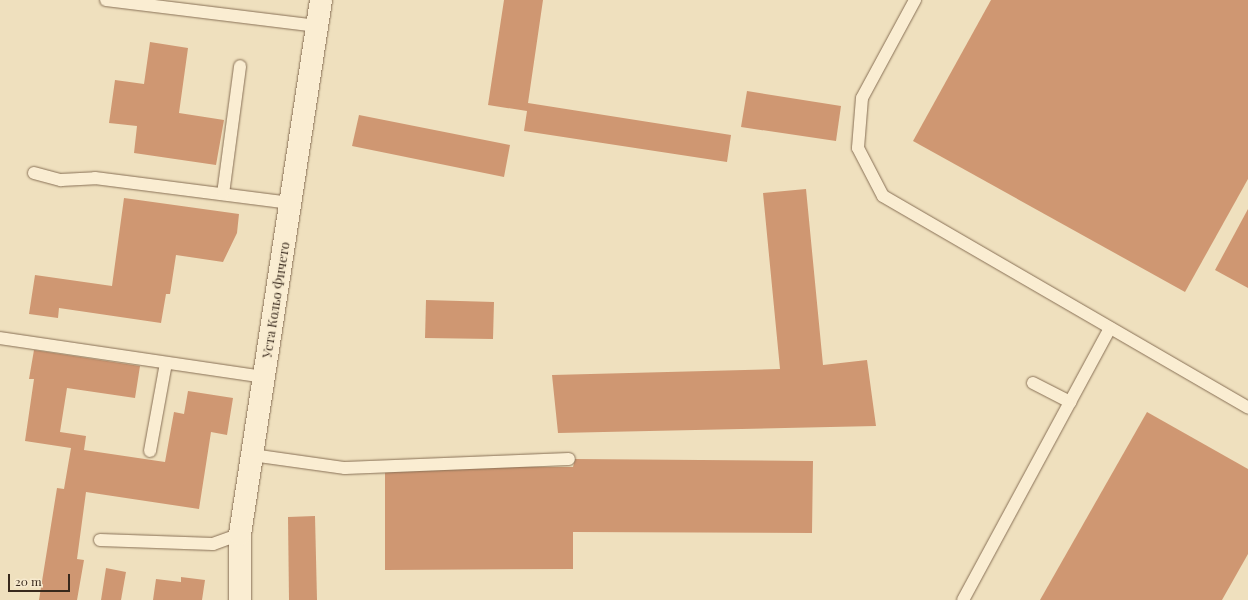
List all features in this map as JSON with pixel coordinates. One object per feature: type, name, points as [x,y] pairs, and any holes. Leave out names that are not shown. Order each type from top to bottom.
[{"type":"street","name":"Уста Кольо Фичето","points":[[240,600],[240,534],[321,0]]},
{"type":"lane","points":[[106,0],[317,26]]},
{"type":"lane","points":[[915,0],[862,98],[858,148],[884,196],[1248,408]]},
{"type":"lane","points":[[223,194],[240,66]]},
{"type":"lane","points":[[34,173],[61,180],[95,178],[290,203]]},
{"type":"lane","points":[[963,600],[1110,328]]},
{"type":"lane","points":[[0,338],[264,377]]},
{"type":"lane","points":[[150,451],[166,363]]},
{"type":"lane","points":[[1033,383],[1070,402]]},
{"type":"lane","points":[[252,455],[345,468],[569,459]]},
{"type":"lane","points":[[100,540],[213,544],[240,534]]},
{"type":"building","points":[[504,0],[543,0],[528,103],[731,135],[727,162],[524,131],[527,111],[488,105]]},
{"type":"building","points":[[991,0],[1248,0],[1248,179],[1185,292],[913,141]]},
{"type":"building","points":[[150,42],[188,48],[179,113],[224,120],[216,165],[134,153],[137,126],[109,123],[115,80],[144,84]]},
{"type":"building","points":[[747,91],[841,106],[836,141],[741,127]]},
{"type":"building","points":[[359,115],[510,145],[504,177],[352,146]]},
{"type":"building","points":[[806,189],[823,365],[867,360],[876,426],[558,433],[552,375],[780,369],[763,193]]},
{"type":"building","points":[[124,198],[239,214],[237,233],[223,262],[176,255],[170,294],[166,294],[161,323],[59,308],[58,318],[29,314],[35,275],[112,286]]},
{"type":"building","points":[[1248,209],[1248,288],[1215,270]]},
{"type":"building","points":[[426,300],[494,302],[493,339],[425,338]]},
{"type":"building","points":[[34,350],[140,366],[135,398],[67,388],[60,432],[86,436],[84,450],[165,462],[174,412],[184,414],[188,391],[233,398],[227,435],[211,432],[199,509],[86,492],[77,559],[84,560],[77,600],[39,600],[57,488],[64,489],[71,448],[25,441],[34,379],[29,379]]},
{"type":"building","points":[[1147,412],[1248,469],[1248,554],[1222,600],[1040,600]]},
{"type":"building","points":[[575,459],[813,461],[812,533],[573,532],[573,569],[385,570],[385,467],[573,467]]},
{"type":"building","points":[[315,516],[317,600],[289,600],[288,517]]},
{"type":"building","points":[[106,568],[126,572],[121,600],[101,600]]},
{"type":"building","points":[[181,577],[205,580],[202,600],[153,600],[156,579],[181,582]]}]
